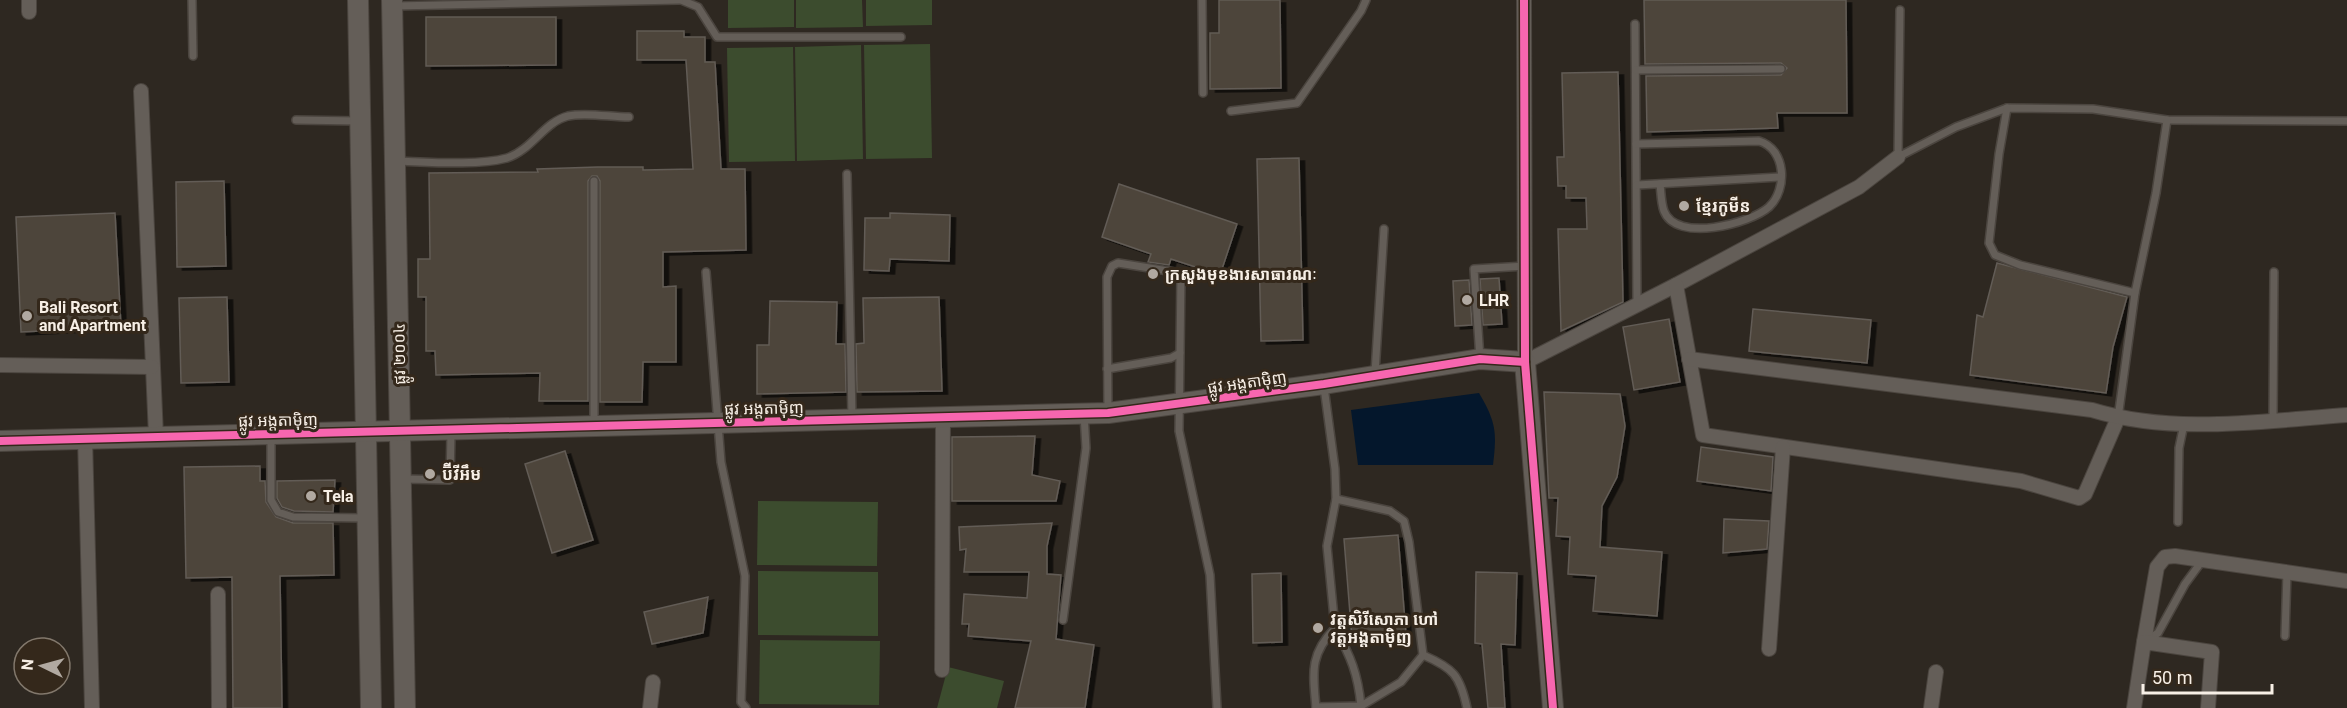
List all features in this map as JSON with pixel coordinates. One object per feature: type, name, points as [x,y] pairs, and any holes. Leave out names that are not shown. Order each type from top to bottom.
[{"type":"street","name":"ផ្លូវ ២០០៤","points":[[358,0],[371,708]]},
{"type":"street","points":[[1524,0],[1525,362],[1553,708]]},
{"type":"street","name":"ផ្លូវ ២០០៤","points":[[392,3],[405,708]]},
{"type":"street","points":[[141,91],[156,436]]},
{"type":"street","points":[[1525,362],[1859,188],[1898,157]]},
{"type":"street","points":[[1676,285],[1703,435],[2021,481],[2079,498],[2085,494],[2118,418]]},
{"type":"street","name":"ផ្លូវ អង្តតាម៉ិញ","points":[[0,441],[1108,413],[1179,406],[1480,359],[1525,362]]},
{"type":"street","points":[[1689,359],[2092,410],[2118,418],[2184,424],[2347,415]]},
{"type":"street","points":[[0,365],[152,367]]},
{"type":"street","points":[[942,670],[943,417]]},
{"type":"street","points":[[85,438],[92,708]]},
{"type":"street","points":[[1769,648],[1783,447]]},
{"type":"street","points":[[2134,708],[2157,567],[2165,557],[2175,556],[2347,581]]},
{"type":"street","points":[[218,594],[219,708]]},
{"type":"street","points":[[2144,642],[2212,652],[2208,708]]},
{"type":"street","points":[[1931,708],[1936,672]]},
{"type":"street","points":[[650,708],[653,682]]},
{"type":"lane","points":[[192,0],[193,56]]},
{"type":"lane","points":[[392,3],[680,0],[698,7],[717,37],[901,37]]},
{"type":"lane","points":[[1202,0],[1203,93]]},
{"type":"lane","points":[[1231,111],[1297,103],[1361,11],[1366,0]]},
{"type":"lane","points":[[1900,10],[1898,157],[1956,127],[2007,108],[2093,110],[2167,120],[2347,121]]},
{"type":"lane","points":[[1635,24],[1637,303]]},
{"type":"lane","points":[[1636,70],[1781,69]]},
{"type":"lane","points":[[2007,108],[1999,154],[1989,243],[1995,255],[2020,265],[2135,294]]},
{"type":"lane","points":[[396,161],[456,162],[507,158],[531,146],[546,129],[568,116],[629,117]]},
{"type":"lane","points":[[296,120],[361,121]]},
{"type":"lane","points":[[2118,418],[2135,294],[2156,193],[2167,120]]},
{"type":"lane","points":[[1636,144],[1760,141],[1771,146],[1779,160],[1781,177],[1777,195],[1769,207],[1756,215],[1716,229],[1690,228],[1670,220],[1664,212],[1660,184]]},
{"type":"lane","points":[[847,174],[852,420]]},
{"type":"lane","points":[[1637,185],[1781,177]]},
{"type":"lane","points":[[594,182],[594,426]]},
{"type":"lane","points":[[1375,376],[1384,229]]},
{"type":"lane","points":[[1108,413],[1107,277],[1112,266],[1118,263],[1180,273],[1179,431],[1210,575],[1217,708]]},
{"type":"lane","points":[[1480,359],[1474,269],[1526,266]]},
{"type":"lane","points":[[706,272],[716,423],[721,462],[745,576],[741,702],[746,708]]},
{"type":"lane","points":[[2273,420],[2274,272]]},
{"type":"lane","points":[[1107,369],[1171,358],[1180,353]]},
{"type":"lane","points":[[1324,384],[1335,468],[1336,499],[1327,546],[1335,628],[1356,670],[1361,706]]},
{"type":"lane","points":[[1063,620],[1086,448],[1084,414]]},
{"type":"lane","points":[[2178,522],[2179,448],[2184,424]]},
{"type":"lane","points":[[401,478],[450,480],[451,429]]},
{"type":"lane","points":[[271,434],[271,500],[278,512],[292,517],[368,518]]},
{"type":"lane","points":[[1335,628],[1322,641],[1311,672],[1316,707],[1361,706],[1401,682],[1423,655],[1409,542],[1404,522],[1390,511],[1336,499]]},
{"type":"lane","points":[[2144,642],[2158,633],[2185,585],[2202,561]]},
{"type":"lane","points":[[2285,636],[2287,572]]},
{"type":"lane","points":[[1423,655],[1448,666],[1463,686],[1467,708]]},
{"type":"green space","points":[[728,0],[794,0],[794,27],[728,28]]},
{"type":"green space","points":[[796,0],[862,0],[863,27],[796,28]]},
{"type":"green space","points":[[866,0],[932,0],[932,25],[866,26]]},
{"type":"green space","points":[[930,44],[932,158],[866,159],[864,45]]},
{"type":"green space","points":[[861,45],[863,159],[797,161],[795,47]]},
{"type":"green space","points":[[793,47],[795,161],[729,162],[727,48]]},
{"type":"green space","points":[[758,501],[878,502],[877,566],[757,565]]},
{"type":"green space","points":[[758,571],[878,572],[878,636],[758,635]]},
{"type":"green space","points":[[760,640],[880,641],[879,705],[759,704]]},
{"type":"green space","points":[[948,667],[1004,681],[997,708],[937,708]]},
{"type":"water","points":[[1479,393],[1494,428],[1493,465],[1358,465],[1351,410]]},
{"type":"building","points":[[1219,0],[1280,0],[1281,88],[1210,89],[1210,33],[1219,33]]},
{"type":"building","points":[[1644,0],[1846,0],[1847,113],[1777,113],[1778,128],[1647,132],[1646,76],[1781,75],[1787,68],[1781,63],[1645,64]]},
{"type":"building","points":[[426,17],[556,17],[556,65],[426,66]]},
{"type":"building","points":[[637,31],[684,31],[684,37],[705,37],[705,62],[715,62],[721,169],[745,169],[746,250],[663,252],[663,287],[676,286],[676,362],[643,362],[642,402],[600,402],[600,181],[597,176],[592,176],[588,181],[588,401],[539,401],[540,373],[436,375],[435,351],[426,351],[426,297],[418,297],[418,259],[430,259],[429,173],[538,172],[537,169],[598,167],[643,167],[643,170],[693,169],[686,60],[637,60]]},
{"type":"building","points":[[1618,72],[1623,302],[1561,331],[1558,229],[1587,229],[1586,198],[1566,198],[1566,186],[1558,186],[1557,157],[1564,157],[1562,73]]},
{"type":"building","points":[[1299,158],[1303,340],[1261,341],[1257,159]]},
{"type":"building","points":[[224,181],[226,266],[177,267],[176,182]]},
{"type":"building","name":"ក្រសួងមុខងារសាធារណៈ","points":[[1119,184],[1237,224],[1220,275],[1171,259],[1169,265],[1148,262],[1151,254],[1102,237]]},
{"type":"building","points":[[115,213],[121,327],[21,332],[16,217]]},
{"type":"building","points":[[890,213],[950,215],[949,261],[890,259],[889,271],[864,270],[865,218],[890,218]]},
{"type":"building","points":[[1997,263],[2127,297],[2113,347],[2106,393],[1970,375],[1977,315],[1983,317]]},
{"type":"building","points":[[1499,278],[1502,324],[1483,325],[1480,279]]},
{"type":"building","points":[[1469,280],[1472,325],[1455,326],[1453,281]]},
{"type":"building","points":[[227,297],[229,382],[181,383],[179,298]]},
{"type":"building","points":[[939,297],[942,391],[857,392],[856,344],[864,343],[863,298]]},
{"type":"building","points":[[770,301],[837,302],[836,344],[845,344],[846,392],[757,394],[757,345],[769,345]]},
{"type":"building","points":[[1753,309],[1871,320],[1867,363],[1749,351]]},
{"type":"building","points":[[1669,319],[1680,382],[1634,390],[1623,327]]},
{"type":"building","points":[[1544,392],[1620,394],[1625,426],[1617,477],[1602,506],[1600,547],[1662,552],[1657,616],[1593,611],[1596,576],[1568,574],[1570,537],[1556,536],[1558,498],[1549,498]]},
{"type":"building","points":[[1035,436],[1032,475],[1060,481],[1056,501],[952,501],[952,437]]},
{"type":"building","points":[[1701,447],[1773,457],[1771,491],[1697,481]]},
{"type":"building","points":[[565,451],[593,540],[552,553],[525,464]]},
{"type":"building","points":[[260,466],[260,481],[265,481],[266,502],[276,517],[293,523],[333,523],[334,575],[280,576],[282,708],[233,708],[232,577],[186,578],[184,467]]},
{"type":"building","points":[[335,480],[333,512],[294,511],[282,507],[277,498],[277,481]]},
{"type":"building","points":[[1724,519],[1769,521],[1767,549],[1723,553]]},
{"type":"building","points":[[1052,523],[1047,546],[1047,574],[1061,575],[1056,639],[1094,645],[1085,708],[1015,708],[1031,641],[968,636],[969,624],[962,624],[964,594],[1027,598],[1029,572],[964,572],[966,549],[960,550],[959,527]]},
{"type":"building","points":[[1398,535],[1406,634],[1352,639],[1344,539]]},
{"type":"building","points":[[1476,572],[1517,573],[1515,645],[1501,644],[1505,708],[1488,708],[1482,644],[1475,643]]},
{"type":"building","points":[[1281,573],[1282,642],[1253,643],[1252,574]]},
{"type":"building","points":[[708,597],[703,633],[652,644],[644,612]]},
{"type":"cycle path","points":[[1524,0],[1525,362],[1553,708]]},
{"type":"cycle path","points":[[0,441],[1108,413],[1324,384],[1480,359],[1525,362]]},
{"type":"place","name":"ខ្មែរកូមីន","points":[[1684,206]]},
{"type":"place","name":"ក្រសួងមុខងារសាធារណៈ","points":[[1153,274]]},
{"type":"place","name":"LHR","points":[[1467,300]]},
{"type":"place","name":"Bali Resort and Apartment","points":[[27,316]]},
{"type":"place","name":"ប៊ីវីអឹម","points":[[430,474]]},
{"type":"place","name":"Tela","points":[[311,496]]},
{"type":"place","name":"វត្តសិរីសោភា ហៅ វត្តអង្តតាម៉ិញ","points":[[1318,628]]}]
